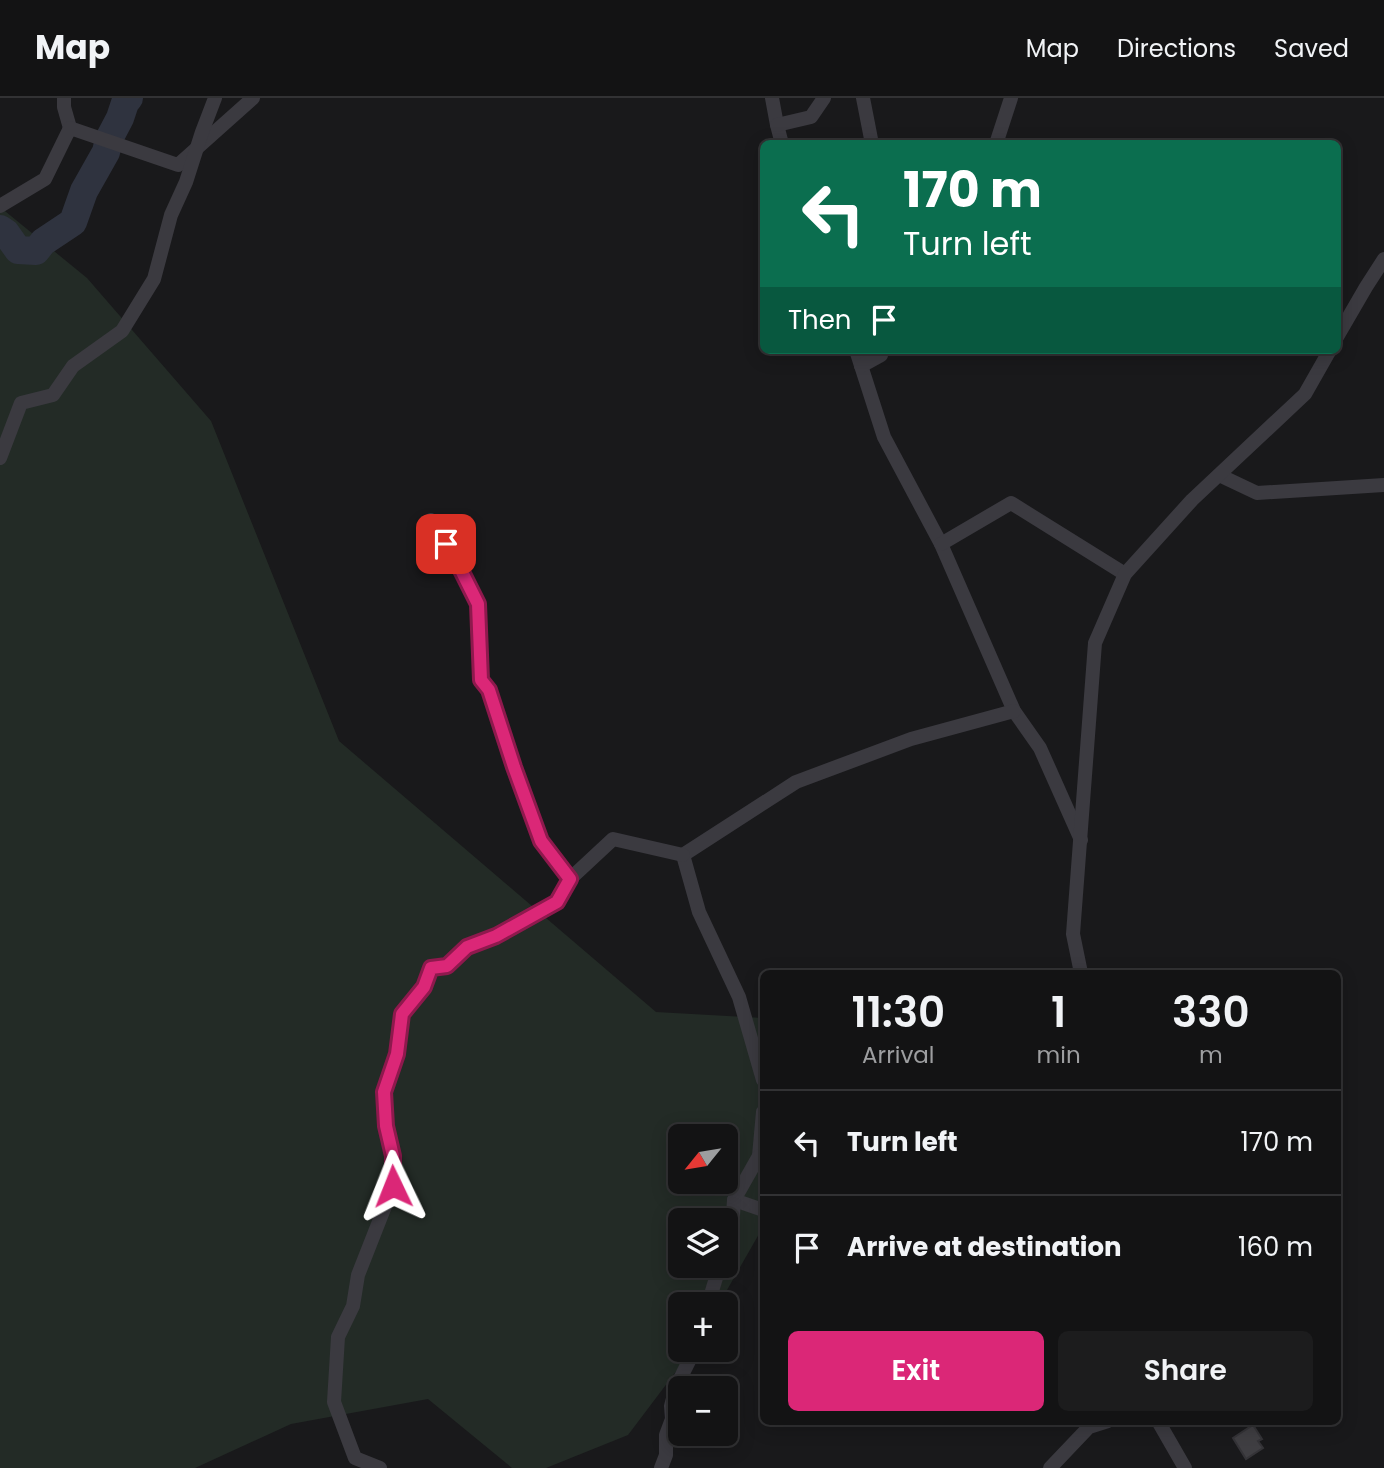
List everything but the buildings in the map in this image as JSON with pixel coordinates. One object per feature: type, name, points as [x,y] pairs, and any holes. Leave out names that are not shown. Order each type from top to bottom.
[{"type":"street","points":[[0,206],[45,179],[70,128],[64,98]]},
{"type":"street","points":[[0,458],[22,403],[53,395],[73,366],[122,331],[154,279],[171,215],[186,182],[215,98]]},
{"type":"street","points":[[70,128],[178,165],[253,98]]},
{"type":"street","points":[[772,98],[781,140]]},
{"type":"street","points":[[777,125],[811,117],[824,98]]},
{"type":"street","points":[[863,98],[871,140]]},
{"type":"street","points":[[997,140],[1010,98]]},
{"type":"street","points":[[1341,330],[1384,260]]},
{"type":"street","points":[[857,354],[884,437],[942,544],[1014,711],[1040,748],[1081,841]]},
{"type":"street","points":[[861,366],[881,354]]},
{"type":"street","points":[[1080,970],[1073,934],[1095,643],[1125,574],[1192,500],[1305,394],[1328,354]]},
{"type":"street","points":[[1219,475],[1257,493],[1384,485]]},
{"type":"street","points":[[942,544],[1011,503],[1125,574]]},
{"type":"street","points":[[431,520],[478,604],[481,680],[489,690],[541,841],[570,879]]},
{"type":"street","points":[[380,1468],[355,1458],[334,1402],[338,1336],[353,1306],[358,1275],[393,1186],[393,1156],[386,1126],[384,1092],[397,1054],[402,1014],[424,987],[431,968],[447,966],[467,947],[496,936],[557,902],[570,879],[613,839],[683,855],[796,782],[911,739],[1014,711]]},
{"type":"street","points":[[683,855],[699,912],[739,997],[760,1070]]},
{"type":"street","points":[[733,1208],[734,1200],[760,1157]]},
{"type":"street","points":[[734,1200],[760,1209]]},
{"type":"street","points":[[661,1468],[666,1455],[666,1435],[672,1419],[671,1406],[676,1387],[688,1362]]},
{"type":"street","points":[[1050,1468],[1089,1427],[1095,1425]]},
{"type":"street","points":[[1160,1425],[1185,1468]]},
{"type":"shaded area","points":[[0,207],[87,278],[211,421],[339,741],[656,1012],[760,1018],[760,1232],[738,1271],[738,1208],[668,1208],[668,1278],[734,1278],[726,1292],[668,1292],[668,1362],[683,1362],[673,1376],[668,1376],[668,1382],[628,1435],[546,1468],[512,1468],[428,1399],[291,1424],[195,1468],[0,1468]]},
{"type":"waterway","points":[[0,229],[18,250],[36,251],[43,242],[73,222],[84,191],[106,152],[109,139],[129,98]]},
{"type":"route","points":[[393,1186],[393,1156],[386,1126],[384,1092],[397,1054],[402,1014],[424,987],[431,968],[447,966],[467,947],[496,936],[557,902],[570,879],[541,841],[489,690],[481,680],[478,604],[446,544]]}]
